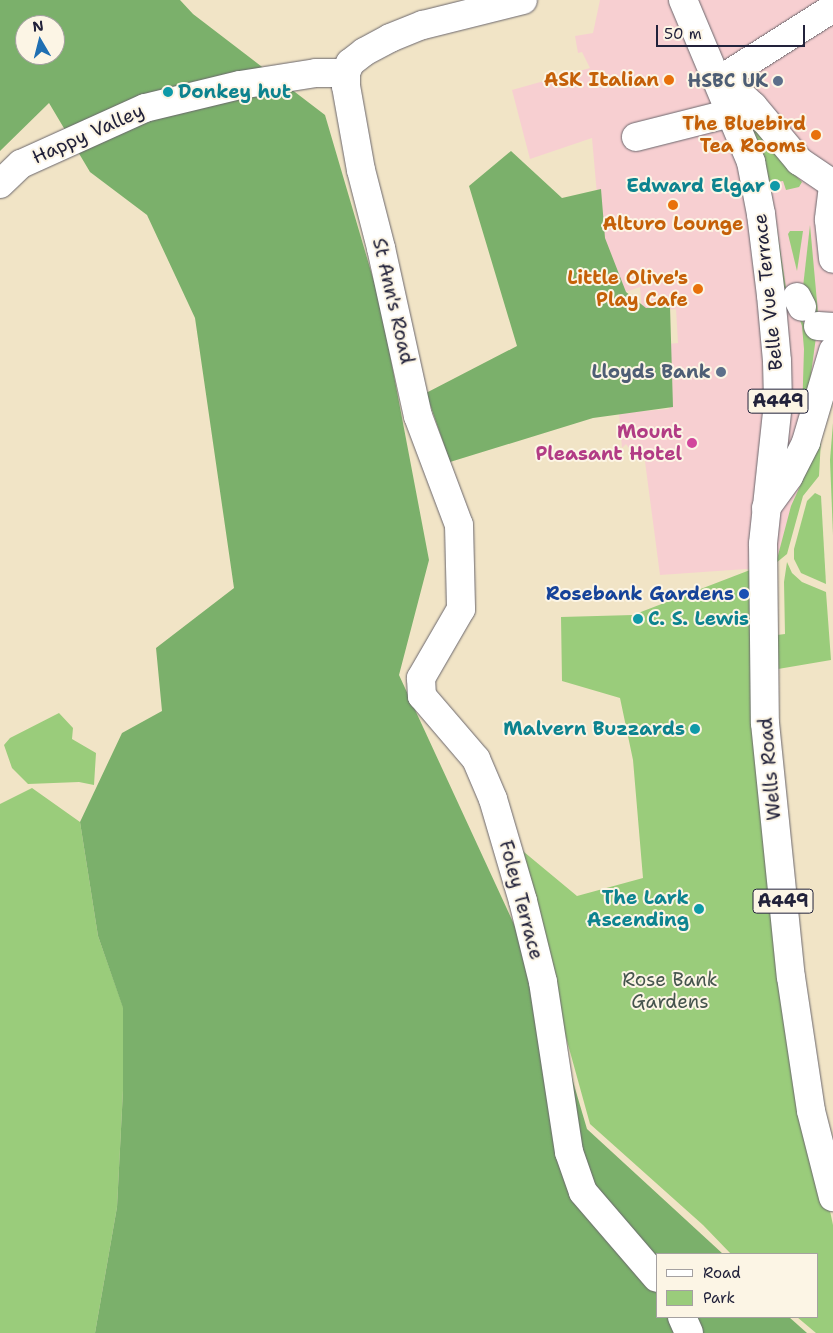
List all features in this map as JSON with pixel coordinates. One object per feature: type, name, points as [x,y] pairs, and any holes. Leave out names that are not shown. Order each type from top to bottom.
[{"type":"main road","points":[[339,74],[364,52],[390,38],[431,23],[523,0]]},
{"type":"main road","name":"Belle Vue Terrace","points":[[683,0],[744,142],[756,183],[775,330],[778,402],[766,508]]},
{"type":"main road","points":[[833,8],[718,81],[740,94],[799,161],[833,185],[829,220],[833,259]]},
{"type":"main road","name":"Happy Valley","points":[[0,184],[21,164],[145,108],[240,85],[316,73],[339,74]]},
{"type":"main road","name":"St Ann's Road","points":[[339,74],[346,86],[361,170],[381,248],[418,416],[459,525]]},
{"type":"main road","points":[[636,137],[731,113]]},
{"type":"main road","points":[[766,508],[789,476],[806,442],[833,351]]},
{"type":"main road","name":"Wells Road","points":[[766,508],[762,573],[765,723],[770,778],[791,977],[811,1110],[833,1197]]},
{"type":"main road","name":"Foley Terrace","points":[[459,525],[461,609],[421,678],[422,696],[476,758],[493,799],[523,901],[543,982],[569,1152],[583,1192],[656,1277]]},
{"type":"main road","points":[[682,1318],[689,1333]]},
{"type":"shaded area","points":[[600,0],[833,0],[833,386],[774,567],[660,575],[644,454],[634,455],[626,444],[622,448],[619,413],[669,409],[667,344],[678,343],[676,309],[642,312],[640,287],[623,293],[601,240],[592,138],[530,159],[512,90],[590,68],[582,52],[578,53],[575,36],[593,33]]},
{"type":"green space","points":[[0,0],[180,0],[193,14],[325,115],[380,302],[429,560],[399,675],[549,1000],[587,1129],[722,1253],[656,1253],[656,1318],[790,1318],[807,1333],[95,1333],[117,1207],[123,1090],[123,1008],[98,936],[80,822],[122,733],[162,711],[156,648],[234,588],[195,318],[147,215],[90,172],[49,103],[0,151]]},
{"type":"green space","points":[[755,123],[776,155],[802,182],[799,187],[786,190],[783,181],[770,183],[786,288],[782,288],[750,128]]},
{"type":"green space","points":[[511,151],[562,198],[601,189],[605,238],[626,292],[646,308],[670,306],[673,407],[593,418],[450,462],[426,393],[517,346],[469,186]]},
{"type":"green space","points":[[810,225],[818,313],[814,317],[803,287]]},
{"type":"green space","points":[[790,231],[803,231],[797,271],[788,234]]},
{"type":"green space","points":[[796,309],[803,322],[816,337],[809,389],[802,414],[804,349],[802,326]]},
{"type":"green space","points":[[833,423],[833,535],[830,460]]},
{"type":"green space","points":[[821,440],[819,476],[803,496],[787,554],[776,563],[791,506]]},
{"type":"green space","points":[[815,493],[821,496],[826,584],[801,573],[794,559],[794,549],[807,501]]},
{"type":"green space","points":[[787,562],[792,573],[802,582],[826,592],[831,660],[778,669],[777,635],[785,634],[784,582]]},
{"type":"green space","name":"Rose Bank Gardens","points":[[750,570],[786,1004],[833,1225],[833,1333],[816,1333],[798,1318],[818,1318],[818,1253],[730,1253],[703,1225],[590,1124],[512,842],[577,896],[643,878],[633,760],[620,698],[562,681],[561,617],[633,615]]},
{"type":"green space","points":[[59,713],[73,728],[72,739],[96,753],[94,785],[79,782],[28,784],[12,768],[4,745],[10,738]]},
{"type":"green space","points":[[32,788],[80,822],[98,936],[123,1007],[123,1090],[117,1207],[95,1333],[0,1333],[0,804]]},
{"type":"place","name":"ASK Italian","points":[[669,80]]},
{"type":"place","name":"HSBC UK","points":[[778,81]]},
{"type":"place","name":"Donkey hut","points":[[168,92]]},
{"type":"place","name":"The Bluebird Tea Rooms","points":[[816,135]]},
{"type":"place","name":"Edward Elgar","points":[[775,186]]},
{"type":"place","name":"Alturo Lounge","points":[[673,205]]},
{"type":"place","name":"Little Olive's Play Cafe","points":[[698,289]]},
{"type":"place","name":"Lloyds Bank","points":[[721,372]]},
{"type":"place","name":"Mount Pleasant Hotel","points":[[692,443]]},
{"type":"place","name":"Rosebank Gardens","points":[[744,594]]},
{"type":"place","name":"C. S. Lewis","points":[[638,619]]},
{"type":"place","name":"Malvern Buzzards","points":[[695,729]]},
{"type":"place","name":"The Lark Ascending","points":[[699,909]]}]
